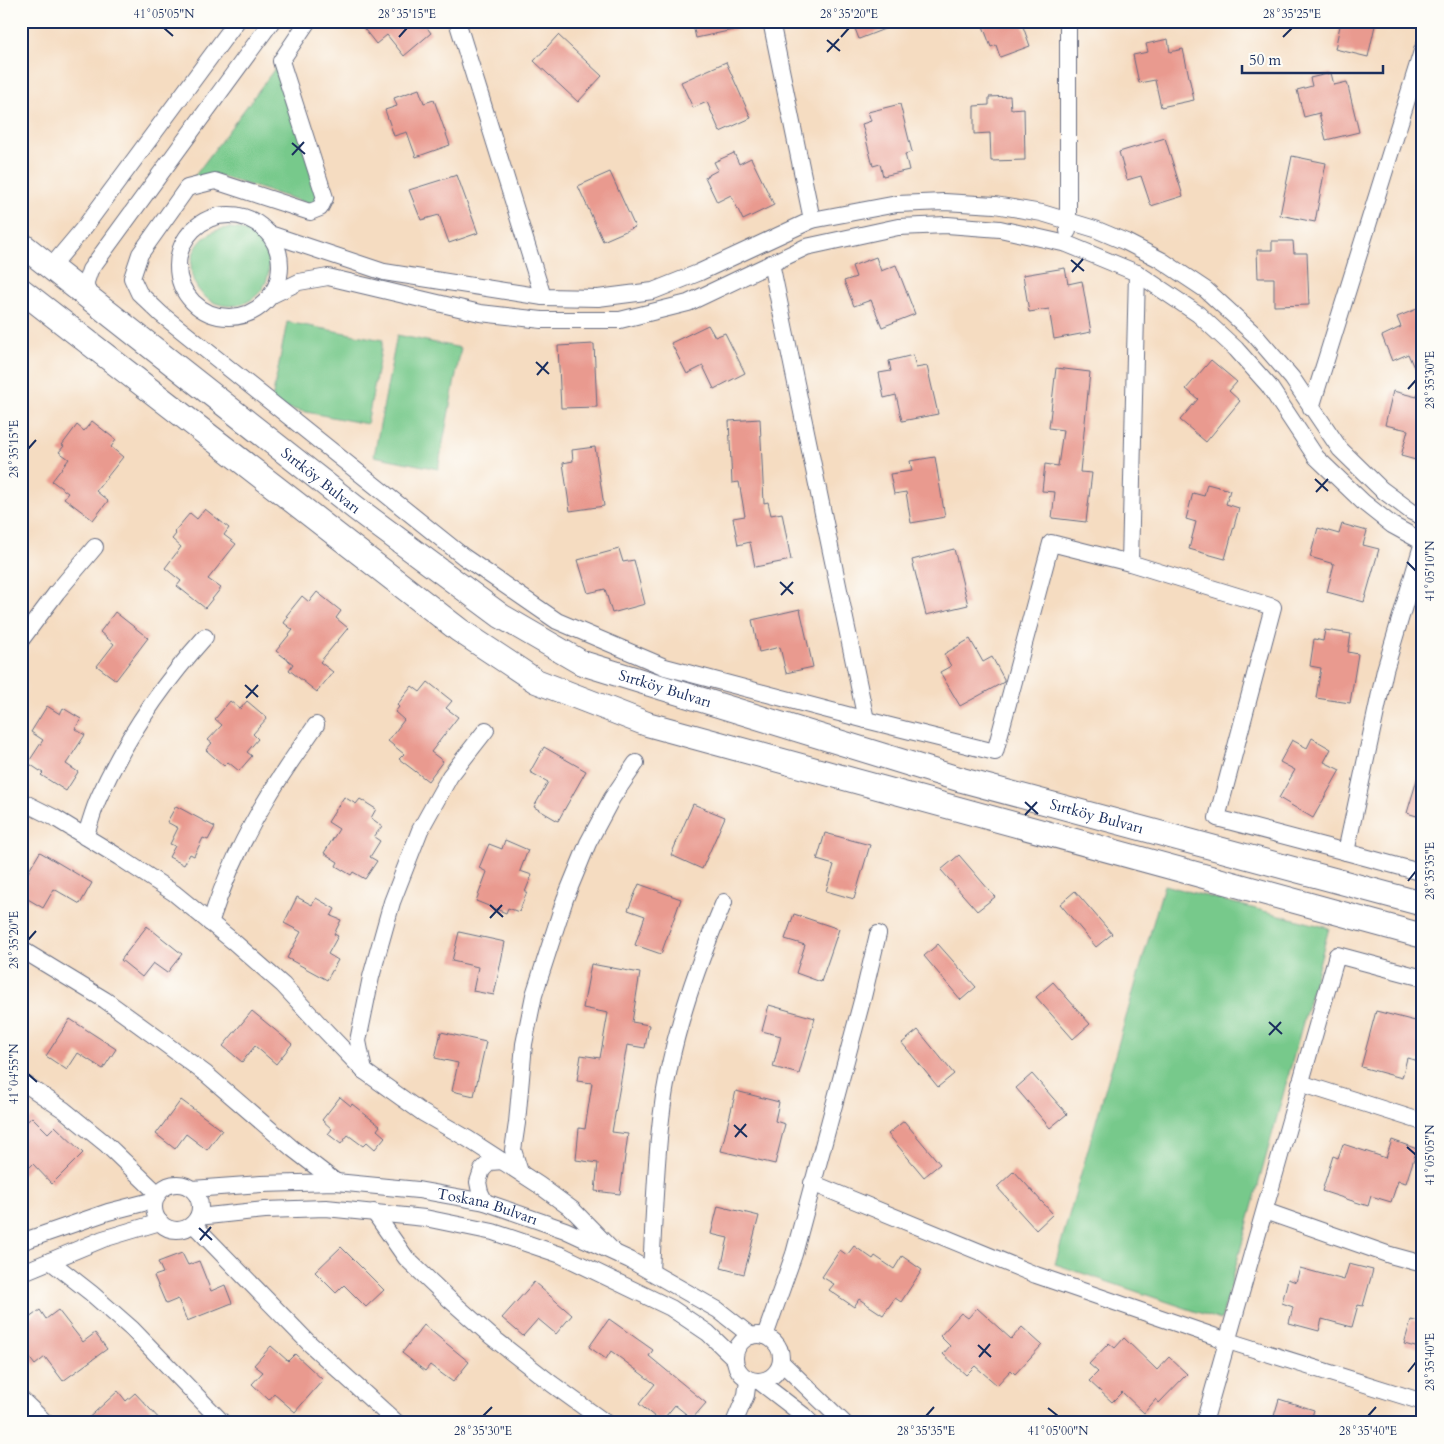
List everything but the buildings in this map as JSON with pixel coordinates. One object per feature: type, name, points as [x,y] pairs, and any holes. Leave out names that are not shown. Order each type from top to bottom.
[{"type":"main road","name":"Sırtköy Bulvarı","points":[[21,244],[357,509],[440,571],[501,616],[582,663],[962,780],[1423,904]]},
{"type":"main road","points":[[24,292],[51,267]]},
{"type":"main road","name":"Sırtköy Bulvarı","points":[[24,292],[459,630],[536,681],[647,724],[1423,936]]},
{"type":"main road","points":[[65,324],[87,295]]},
{"type":"main road","points":[[418,598],[440,571]]},
{"type":"main road","points":[[657,726],[668,690]]},
{"type":"main road","points":[[1086,844],[1093,815]]},
{"type":"street","points":[[51,267],[83,229],[237,21]]},
{"type":"street","points":[[87,295],[86,282],[90,270],[272,21]]},
{"type":"street","points":[[308,21],[281,61],[325,198],[320,208],[310,212],[215,181],[187,188],[140,254],[132,278],[139,293],[161,314],[464,557],[557,621],[666,667],[995,752],[1050,543],[1130,563],[1273,607],[1217,818],[1423,873]]},
{"type":"street","points":[[457,21],[543,298]]},
{"type":"street","points":[[771,21],[812,220]]},
{"type":"street","points":[[1067,244],[1069,222],[1068,21]]},
{"type":"street","points":[[1311,408],[1423,48]]},
{"type":"street","points":[[270,234],[384,272],[543,298],[598,298],[653,291],[698,273],[812,220],[897,204],[944,202],[995,205],[1042,213],[1095,229],[1126,242],[1161,260],[1206,290],[1254,334],[1292,378],[1340,449],[1381,489],[1412,512],[1423,517]]},
{"type":"street","points":[[227,214],[243,216],[258,223],[270,234],[278,249],[281,264],[279,280],[272,295],[261,307],[247,314],[230,318],[212,315],[196,306],[185,292],[178,275],[178,257],[184,240],[196,227],[211,218],[227,214]]},
{"type":"street","points":[[272,295],[299,282],[328,277],[480,313],[542,320],[620,320],[688,303],[806,247],[898,227],[947,225],[991,229],[1067,244],[1138,273],[1198,314],[1236,348],[1269,386],[1316,457],[1363,502],[1392,525],[1423,542],[1385,670],[1346,852]]},
{"type":"street","points":[[771,263],[866,720]]},
{"type":"street","points":[[1130,563],[1138,273]]},
{"type":"street","points":[[21,640],[57,592],[95,547]]},
{"type":"street","points":[[85,837],[98,799],[119,756],[144,715],[178,667],[205,637]]},
{"type":"street","points":[[210,923],[220,893],[243,843],[271,792],[316,725]]},
{"type":"street","points":[[364,1071],[358,1041],[371,977],[392,902],[420,830],[450,776],[486,730]]},
{"type":"street","points":[[520,1172],[513,1150],[524,1044],[534,996],[562,907],[588,843],[612,798],[636,763]]},
{"type":"street","points":[[21,801],[55,818],[174,893],[283,985],[364,1071],[423,1113],[503,1161],[573,1210],[614,1252]]},
{"type":"street","points":[[651,1271],[661,1119],[666,1083],[686,999],[724,902]]},
{"type":"street","points":[[735,1359],[739,1345],[744,1339],[758,1336],[794,1254],[878,934]]},
{"type":"street","points":[[21,949],[105,1000],[206,1074],[293,1149],[336,1182]]},
{"type":"street","points":[[1204,1423],[1338,955],[1423,978]]},
{"type":"street","points":[[21,1081],[64,1110],[106,1144],[157,1197],[154,1208],[160,1222],[103,1240],[21,1273]]},
{"type":"street","points":[[1300,1083],[1423,1122]]},
{"type":"street","points":[[485,1202],[478,1182],[482,1170],[490,1162],[503,1161]]},
{"type":"street","name":"Toskana Bulvarı","points":[[22,1240],[157,1197],[164,1188],[178,1184],[192,1189],[261,1184],[336,1182],[418,1190],[485,1202],[565,1230],[614,1252],[718,1310],[758,1336],[774,1341],[779,1347],[781,1362],[844,1423]]},
{"type":"street","points":[[812,1183],[1036,1275],[1228,1341],[1423,1402]]},
{"type":"street","points":[[192,1189],[200,1202],[200,1210],[195,1220],[309,1343],[397,1423]]},
{"type":"street","name":"Toskana Bulvarı","points":[[160,1222],[172,1230],[180,1230],[188,1227],[195,1220],[265,1210],[326,1208],[425,1218],[493,1232],[561,1255],[671,1308],[708,1333],[735,1359],[736,1367],[740,1373],[803,1415],[810,1423]]},
{"type":"street","points":[[1265,1211],[1390,1255],[1423,1264]]},
{"type":"street","points":[[374,1212],[406,1258],[449,1299],[492,1337],[606,1423]]},
{"type":"street","points":[[50,1261],[91,1293],[132,1329],[224,1423]]},
{"type":"street","points":[[734,1423],[754,1381],[768,1380],[774,1376],[779,1370],[781,1362]]},
{"type":"street","points":[[21,1399],[46,1423]]},
{"type":"green space","points":[[279,63],[318,192],[317,206],[216,175],[194,177]]},
{"type":"green space","points":[[230,228],[245,231],[258,239],[266,252],[269,267],[266,282],[258,295],[245,303],[230,306],[215,303],[202,295],[194,282],[191,267],[194,252],[202,239],[215,231]]},
{"type":"green space","points":[[287,322],[383,340],[367,424],[271,405]]},
{"type":"green space","points":[[397,335],[461,348],[438,469],[374,456]]},
{"type":"green space","points":[[1164,885],[1329,928],[1221,1320],[1055,1264]]}]
